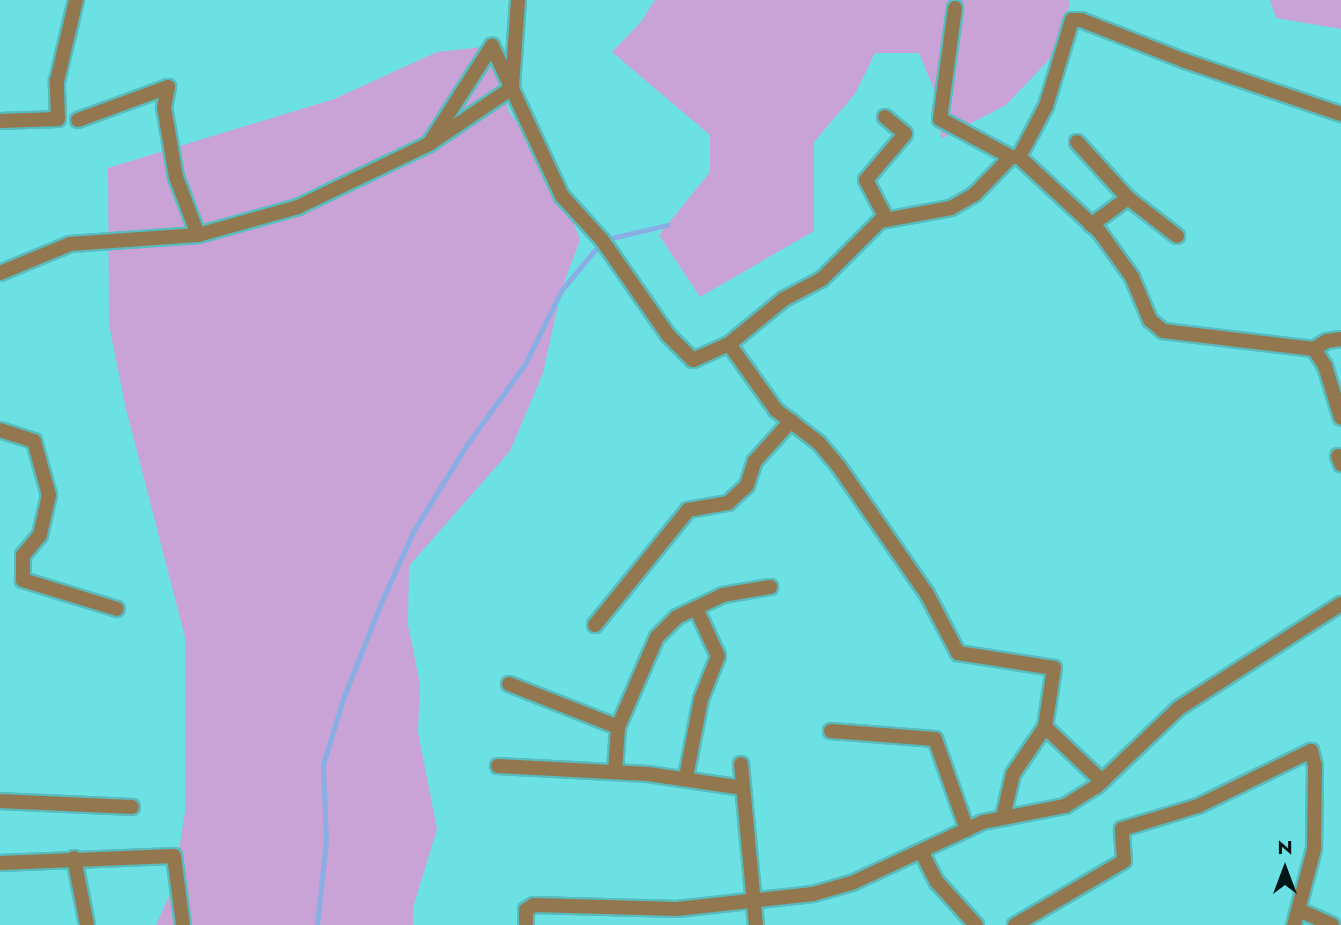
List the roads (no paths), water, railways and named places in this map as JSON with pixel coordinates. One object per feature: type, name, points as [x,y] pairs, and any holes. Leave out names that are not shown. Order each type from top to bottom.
[{"type":"street","points":[[0,121],[58,119],[57,81],[76,0]]},
{"type":"street","points":[[512,88],[518,0]]},
{"type":"street","points":[[955,8],[940,119],[1015,157],[1091,225],[1116,252],[1150,320],[1163,331],[1314,349],[1326,341],[1341,340]]},
{"type":"street","points":[[429,144],[492,46],[562,196],[602,240],[668,335],[693,360],[729,344],[784,299],[822,279],[860,238],[887,220],[951,208],[975,194],[1015,157],[1046,106],[1072,20],[1081,20],[1185,61],[1341,114]]},
{"type":"street","points":[[78,121],[168,87],[164,107],[176,177],[198,235]]},
{"type":"street","points":[[0,273],[70,244],[198,235],[298,207],[429,144],[512,88]]},
{"type":"street","points":[[886,117],[905,134],[866,180],[887,220]]},
{"type":"street","points":[[1077,142],[1128,198],[1177,236]]},
{"type":"street","points":[[1091,225],[1128,198]]},
{"type":"street","points":[[729,344],[776,410],[839,467],[927,594],[958,653],[1054,668],[1045,727],[1013,774],[1003,817]]},
{"type":"street","points":[[1314,349],[1325,366],[1341,418]]},
{"type":"street","points":[[594,625],[688,510],[728,503],[747,485],[755,461],[791,421]]},
{"type":"street","points":[[0,430],[34,441],[49,495],[40,535],[23,555],[23,580],[117,610]]},
{"type":"street","points":[[615,772],[618,727],[657,637],[677,617],[723,595],[770,587]]},
{"type":"street","points":[[526,922],[526,910],[534,905],[677,909],[755,902],[852,883],[967,830],[1003,817],[1065,806],[1081,799],[1102,781],[1179,708],[1341,604]]},
{"type":"street","points":[[686,777],[701,699],[718,656],[696,608]]},
{"type":"street","points":[[509,684],[618,727]]},
{"type":"street","points":[[1045,727],[1102,781]]},
{"type":"street","points":[[831,731],[935,739],[967,830]]},
{"type":"street","points":[[1015,925],[1124,861],[1122,829],[1198,807],[1311,751],[1315,766],[1314,849],[1301,911],[1294,925]]},
{"type":"street","points":[[741,764],[756,925]]},
{"type":"street","points":[[498,766],[686,777],[743,788]]},
{"type":"street","points":[[0,801],[132,807]]},
{"type":"street","points":[[922,853],[937,882],[976,925]]},
{"type":"street","points":[[0,863],[174,856],[183,925]]},
{"type":"street","points":[[74,858],[87,925]]},
{"type":"street","points":[[1301,911],[1332,925]]},
{"type":"waterway","points":[[607,239],[667,225]]},
{"type":"waterway","points":[[317,925],[326,841],[323,765],[343,699],[381,603],[413,532],[464,449],[525,364],[561,291],[600,244]]}]
